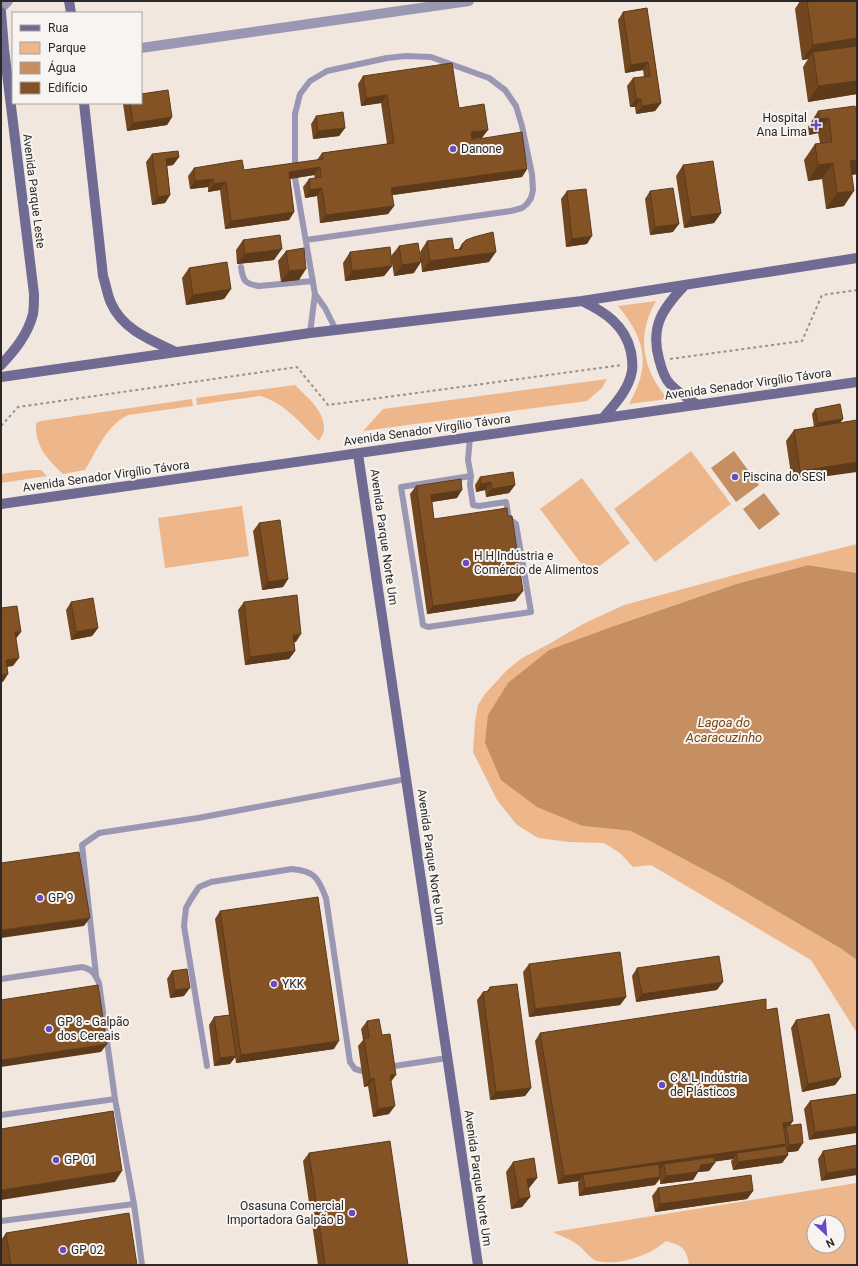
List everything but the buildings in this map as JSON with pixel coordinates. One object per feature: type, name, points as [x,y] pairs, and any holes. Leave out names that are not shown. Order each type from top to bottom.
[{"type":"main road","points":[[69,1],[71,12]]},
{"type":"main road","name":"Avenida Parque Leste","points":[[1,12],[4,49],[34,294],[33,313],[26,333],[12,353],[1,365]]},
{"type":"main road","points":[[4,49],[12,55]]},
{"type":"main road","points":[[84,104],[103,276],[111,303],[125,323],[141,335],[176,352]]},
{"type":"main road","points":[[1,377],[310,333],[582,301],[857,258]]},
{"type":"main road","points":[[685,285],[673,298],[660,317],[656,340],[659,360],[669,383],[677,391],[697,405]]},
{"type":"main road","points":[[582,301],[600,310],[615,321],[624,333],[630,348],[633,370],[628,384],[616,403],[603,418]]},
{"type":"main road","name":"Avenida Senador Virgílio Távora","points":[[1,504],[857,382]]},
{"type":"main road","name":"Avenida Parque Norte Um","points":[[358,454],[478,1265]]},
{"type":"street","points":[[1,8],[8,1]]},
{"type":"street","points":[[142,48],[469,1]]},
{"type":"lane","points":[[295,170],[295,114],[300,94],[310,81],[327,71],[387,58],[406,56],[431,58],[489,78],[505,90],[516,106],[522,126],[532,174],[533,190],[531,198],[522,208],[511,211],[306,240]]},
{"type":"lane","points":[[295,178],[316,294],[336,330]]},
{"type":"lane","points":[[241,267],[244,280],[251,285],[313,282]]},
{"type":"lane","points":[[310,333],[316,294]]},
{"type":"lane","points":[[470,438],[468,460],[471,476],[470,485],[473,504],[479,506],[506,502],[509,519],[516,524],[530,612],[428,627],[423,625],[401,487],[471,476]]},
{"type":"lane","points":[[142,1265],[134,1204],[115,1099],[99,983],[96,975],[82,845],[99,833],[198,818],[406,779]]},
{"type":"lane","points":[[207,1066],[184,926],[186,908],[199,887],[211,882],[292,870],[305,871],[313,875],[321,883],[326,898],[350,1062],[354,1069],[362,1071]]},
{"type":"lane","points":[[1,979],[82,967],[90,969],[96,975]]},
{"type":"lane","points":[[388,1067],[447,1058]]},
{"type":"lane","points":[[1,1115],[115,1099]]},
{"type":"lane","points":[[1,1222],[134,1204]]},
{"type":"path","points":[[659,360],[802,341],[822,295],[857,290]]},
{"type":"path","points":[[1,426],[18,407],[297,366],[328,405],[632,363]]},
{"type":"shaded area","points":[[1,1],[857,1],[857,1265],[1,1265]]},
{"type":"green space","points":[[656,301],[646,327],[644,339],[645,352],[652,376],[668,399],[629,404],[636,390],[640,377],[643,365],[642,353],[640,342],[635,330],[618,306]]},
{"type":"green space","points":[[607,379],[602,388],[587,401],[363,431],[383,409]]},
{"type":"green space","points":[[295,385],[314,404],[321,416],[324,430],[319,441],[284,408],[269,399],[260,396],[197,405],[196,398]]},
{"type":"green space","points":[[192,399],[193,406],[128,415],[120,420],[103,439],[85,470],[63,474],[43,452],[36,431],[36,423],[41,421]]},
{"type":"green space","points":[[691,451],[731,504],[655,562],[614,509]]},
{"type":"green space","points":[[41,470],[47,476],[1,483],[1,474]]},
{"type":"green space","points":[[582,478],[630,543],[589,574],[540,509]]},
{"type":"green space","points":[[242,506],[249,556],[165,568],[158,518]]},
{"type":"green space","points":[[857,544],[857,573],[808,565],[736,584],[617,625],[583,826],[631,831],[727,882],[840,948],[857,960],[857,1033],[811,960],[651,865],[633,867],[620,853],[604,843],[569,842],[538,838],[517,825],[497,800],[473,752],[478,705],[485,694],[507,670],[522,658],[583,624],[624,605],[764,567]]},
{"type":"green space","points":[[857,1183],[857,1265],[689,1265],[685,1251],[680,1246],[666,1241],[642,1255],[624,1261],[606,1262],[594,1260],[569,1239],[553,1232]]},
{"type":"water","name":"Piscina do SESI","points":[[734,451],[759,485],[736,502],[711,468]]},
{"type":"water","points":[[764,493],[780,514],[759,530],[743,509]]},
{"type":"water","name":"Lagoa do Acaracuzinho","points":[[808,565],[857,573],[857,960],[840,948],[727,882],[631,831],[583,826],[537,807],[501,780],[485,743],[488,715],[508,683],[549,650],[736,584]]},
{"type":"place","name":"Hospital Ana Lima","points":[[816,125]]},
{"type":"place","name":"Danone","points":[[453,149]]},
{"type":"place","name":"Piscina do SESI","points":[[735,477]]},
{"type":"place","name":"H H Indústria e Comércio de Alimentos","points":[[466,563]]},
{"type":"place","name":"GP 9","points":[[40,898]]},
{"type":"place","name":"YKK","points":[[274,984]]},
{"type":"place","name":"GP 8 - Galpão dos Cereais","points":[[49,1029]]},
{"type":"place","name":"C & L Indústria de Plásticos","points":[[662,1085]]},
{"type":"place","name":"GP 01","points":[[56,1160]]},
{"type":"place","name":"Osasuna Comercial Importadora Galpão B","points":[[352,1213]]},
{"type":"place","name":"GP 02","points":[[63,1250]]}]
